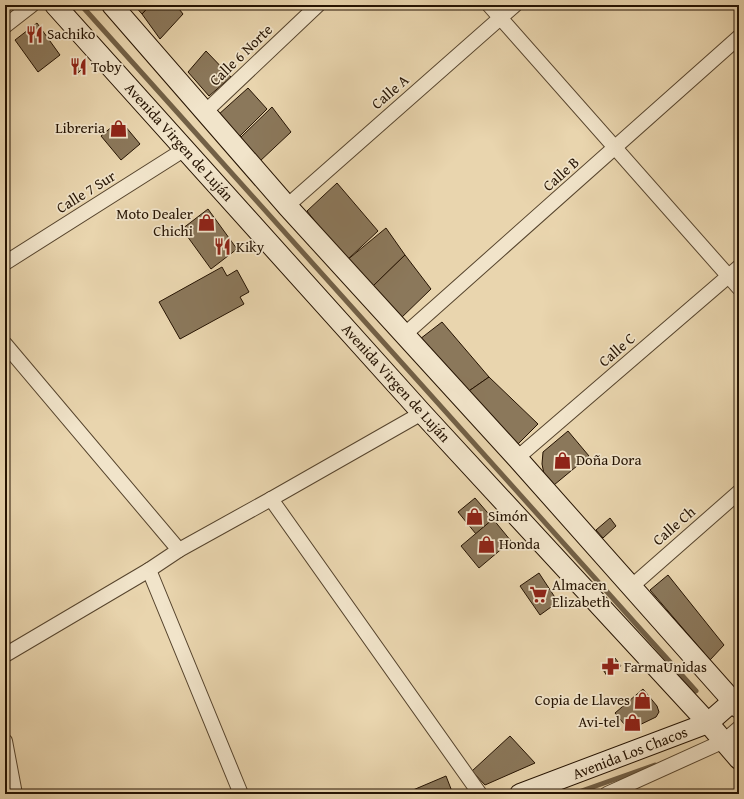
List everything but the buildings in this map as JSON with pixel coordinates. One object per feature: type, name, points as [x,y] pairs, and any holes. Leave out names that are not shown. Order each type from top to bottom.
[{"type":"main road","name":"Avenida Virgen de Luján","points":[[55,5],[422,413],[708,723],[739,759]]},
{"type":"main road","points":[[112,5],[287,206],[517,458],[736,705]]},
{"type":"main road","name":"Avenida Los Chacos","points":[[520,794],[708,723],[736,705]]},
{"type":"street","points":[[5,26],[32,5]]},
{"type":"street","name":"Calle 6 Norte","points":[[205,112],[318,5]]},
{"type":"street","points":[[489,5],[615,148],[734,271],[739,288]]},
{"type":"street","name":"Calle A","points":[[287,206],[515,5]]},
{"type":"street","name":"Calle B","points":[[404,335],[739,37]]},
{"type":"street","name":"Calle 7 Sur","points":[[5,263],[185,149]]},
{"type":"street","name":"Calle C","points":[[517,458],[734,271]]},
{"type":"street","points":[[5,344],[179,550]]},
{"type":"street","points":[[5,654],[149,570],[179,550],[271,500],[422,413]]},
{"type":"street","name":"Calle Ch","points":[[632,586],[739,492]]},
{"type":"street","points":[[271,500],[480,794]]},
{"type":"street","points":[[149,570],[241,794]]},
{"type":"street","name":"Avenida Los Chacos","points":[[607,794],[724,741],[739,728]]},
{"type":"street","points":[[5,741],[15,794]]},
{"type":"waterway","points":[[81,5],[696,691]]},
{"type":"waterway","points":[[573,794],[655,765]]},
{"type":"place","name":"Sachiko","points":[[34,34]]},
{"type":"place","name":"Toby","points":[[78,67]]},
{"type":"place","name":"Libreria","points":[[118,128]]},
{"type":"place","name":"Moto Dealer Chichi","points":[[206,223]]},
{"type":"place","name":"Kiky","points":[[223,247]]},
{"type":"place","name":"Doña Dora","points":[[563,460]]},
{"type":"place","name":"Simón","points":[[475,516]]},
{"type":"place","name":"Honda","points":[[486,544]]},
{"type":"place","name":"Almacen Elizabeth","points":[[539,594]]},
{"type":"place","name":"FarmaUnidas","points":[[611,667]]},
{"type":"place","name":"Copia de Llaves","points":[[643,700]]},
{"type":"place","name":"Avi-tel","points":[[633,722]]}]
